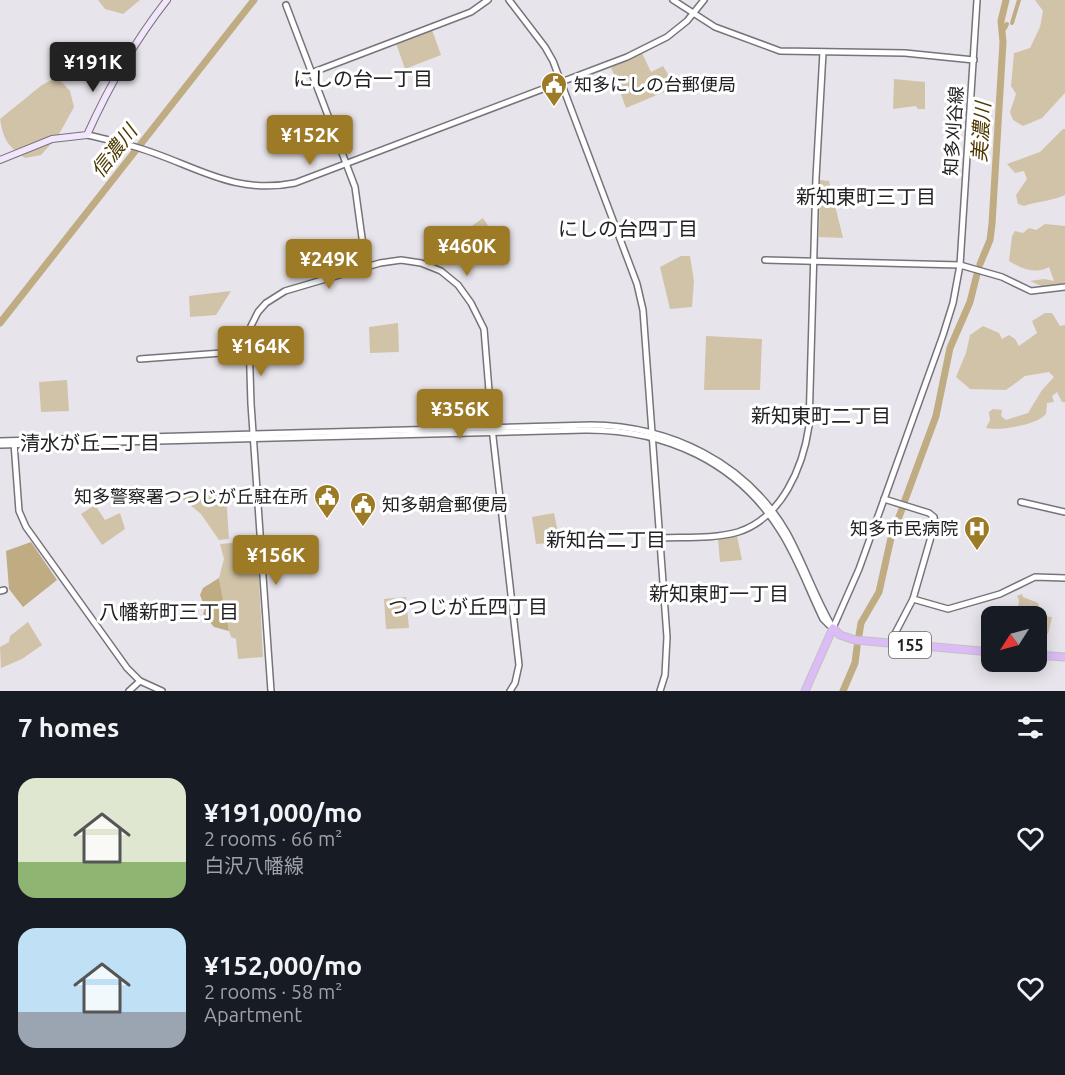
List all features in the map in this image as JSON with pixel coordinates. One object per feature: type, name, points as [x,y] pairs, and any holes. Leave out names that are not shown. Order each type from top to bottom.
[{"type":"highway","name":"155","points":[[833,628],[840,635],[851,639],[981,651]]},
{"type":"highway","points":[[805,691],[833,628]]},
{"type":"highway","points":[[1047,656],[1065,657]]},
{"type":"main road","points":[[0,160],[52,139],[87,135],[110,85],[142,34],[167,0]]},
{"type":"street","points":[[311,72],[454,19],[471,12],[488,0]]},
{"type":"street","points":[[510,0],[545,47],[561,83],[637,284],[643,310],[667,637],[665,675],[660,691]]},
{"type":"street","points":[[674,0],[715,27],[780,51],[905,53],[974,60]]},
{"type":"street","points":[[87,135],[132,146],[217,177],[254,187],[295,183],[561,83],[652,45],[687,21],[704,0]]},
{"type":"street","name":"知多刈谷線","points":[[833,628],[853,584],[946,325],[960,265],[977,0]]},
{"type":"street","points":[[285,5],[355,188],[366,267]]},
{"type":"street","points":[[660,538],[737,532],[750,526],[770,512],[792,483],[802,461],[807,440],[813,260],[824,52]]},
{"type":"street","points":[[271,691],[249,333],[253,320],[272,297],[366,267],[401,260],[412,261],[441,272],[458,285],[471,303],[484,329],[492,430],[519,665],[515,684],[510,691]]},
{"type":"street","points":[[765,260],[960,265],[1002,277],[1031,291],[1065,287]]},
{"type":"street","points":[[140,359],[249,351]]},
{"type":"street","points":[[0,443],[608,425],[653,434],[680,441],[711,457],[742,479],[770,512],[793,545],[833,628]]},
{"type":"street","points":[[14,442],[19,511],[26,527],[120,659],[140,681],[162,691]]},
{"type":"street","points":[[884,499],[928,513],[934,519],[928,552],[913,599],[890,643]]},
{"type":"street","points":[[1021,502],[1065,512]]},
{"type":"street","points":[[913,599],[948,609],[993,597],[1035,577],[1065,578]]},
{"type":"street","points":[[129,691],[140,681]]},
{"type":"shaded area","points":[[98,0],[140,0],[123,14],[105,9]]},
{"type":"shaded area","points":[[1035,0],[1065,0],[1065,93],[1042,118],[1023,126],[1013,120],[1010,112],[1016,94],[1011,86],[1014,53],[1030,48],[1040,27],[1043,11]]},
{"type":"shaded area","points":[[431,27],[441,55],[405,69],[395,40]]},
{"type":"shaded area","points":[[95,45],[106,49],[110,60],[106,71],[95,75],[84,71],[80,60],[84,49]]},
{"type":"shaded area","points":[[641,51],[651,72],[663,66],[676,87],[626,108],[610,64]]},
{"type":"shaded area","points":[[57,77],[70,91],[74,107],[58,136],[41,155],[25,158],[7,142],[0,119],[42,85]]},
{"type":"shaded area","points":[[894,79],[925,82],[925,109],[918,109],[916,106],[893,109]]},
{"type":"shaded area","points":[[1065,129],[1065,195],[1024,206],[1018,204],[1016,195],[1027,179],[1024,171],[1015,173],[1007,164],[1040,152]]},
{"type":"shaded area","points":[[820,180],[829,181],[843,238],[819,237]]},
{"type":"shaded area","points":[[483,218],[500,244],[479,259],[455,245],[462,233]]},
{"type":"shaded area","points":[[1045,224],[1065,226],[1065,283],[1043,287],[1030,281],[1044,279],[1054,281],[1049,267],[1034,270],[1023,268],[1009,261],[1012,236],[1015,231],[1023,233],[1029,228],[1036,230]]},
{"type":"shaded area","points":[[681,256],[690,256],[694,281],[692,307],[670,309],[660,267]]},
{"type":"shaded area","points":[[231,291],[216,315],[190,317],[189,296]]},
{"type":"shaded area","points":[[1045,313],[1052,313],[1060,326],[1065,325],[1065,402],[1062,402],[1057,392],[1052,396],[1054,402],[1047,403],[1046,414],[1041,418],[1009,428],[986,428],[990,420],[989,412],[993,409],[1002,410],[1001,416],[1006,420],[1028,413],[1042,390],[1054,377],[1049,372],[1025,376],[1006,390],[970,389],[956,377],[966,353],[970,335],[983,326],[999,333],[1002,339],[1009,335],[1019,346],[1037,333],[1032,321]]},
{"type":"shaded area","points":[[398,323],[399,352],[370,353],[369,327]]},
{"type":"shaded area","points":[[706,336],[762,339],[760,390],[704,390]]},
{"type":"shaded area","points":[[67,380],[69,411],[41,412],[39,382]]},
{"type":"shaded area","points":[[226,494],[229,539],[219,540],[201,514],[179,496]]},
{"type":"shaded area","points":[[95,505],[105,520],[120,513],[125,529],[102,545],[81,514]]},
{"type":"shaded area","points":[[554,513],[560,542],[536,544],[532,517]]},
{"type":"shaded area","points":[[737,536],[742,560],[720,562],[718,539]]},
{"type":"shaded area","points":[[257,541],[263,657],[238,659],[236,639],[231,637],[229,631],[219,578],[224,559],[220,544]]},
{"type":"shaded area","points":[[31,542],[57,580],[23,607],[9,589],[6,551]]},
{"type":"shaded area","points":[[219,578],[229,631],[214,627],[203,614],[205,608],[200,595],[203,588]]},
{"type":"shaded area","points":[[1022,594],[1023,597],[1038,603],[1039,606],[1018,606],[1017,596]]},
{"type":"shaded area","points":[[406,597],[409,628],[386,629],[384,599]]},
{"type":"shaded area","points":[[1047,616],[1052,617],[1047,634]]},
{"type":"shaded area","points":[[28,622],[42,645],[22,659],[1,668],[0,647],[9,642],[10,636]]},
{"type":"waterway","name":"信濃川","points":[[0,323],[254,0]]},
{"type":"waterway","name":"美濃川","points":[[980,264],[990,240],[992,224],[1003,42],[1001,21],[1006,0]]},
{"type":"waterway","points":[[1012,23],[1019,0]]},
{"type":"waterway","points":[[1005,28],[1007,24]]},
{"type":"waterway","name":"美濃川","points":[[905,500],[936,416],[950,348],[970,302],[977,274]]},
{"type":"waterway","name":"美濃川","points":[[859,635],[861,623],[879,592],[891,538],[902,509]]},
{"type":"waterway","name":"美濃川","points":[[843,691],[855,663],[857,647]]},
{"type":"place","name":"知多にしの台郵便局","points":[[554,108]]},
{"type":"place","name":"知多警察署つつじが丘駐在所","points":[[327,520]]},
{"type":"place","name":"知多朝倉郵便局","points":[[363,528]]},
{"type":"place","name":"知多市民病院","points":[[977,552]]},
{"type":"district","name":"にしの台一丁目","points":[[363,79]]},
{"type":"district","name":"新知東町三丁目","points":[[866,197]]},
{"type":"district","name":"にしの台四丁目","points":[[628,229]]},
{"type":"district","name":"新知東町二丁目","points":[[821,416]]},
{"type":"district","name":"清水が丘二丁目","points":[[90,443]]},
{"type":"district","name":"新知台二丁目","points":[[606,540]]},
{"type":"district","name":"新知東町一丁目","points":[[719,594]]},
{"type":"district","name":"つつじが丘四丁目","points":[[468,607]]},
{"type":"district","name":"八幡新町三丁目","points":[[169,612]]}]
